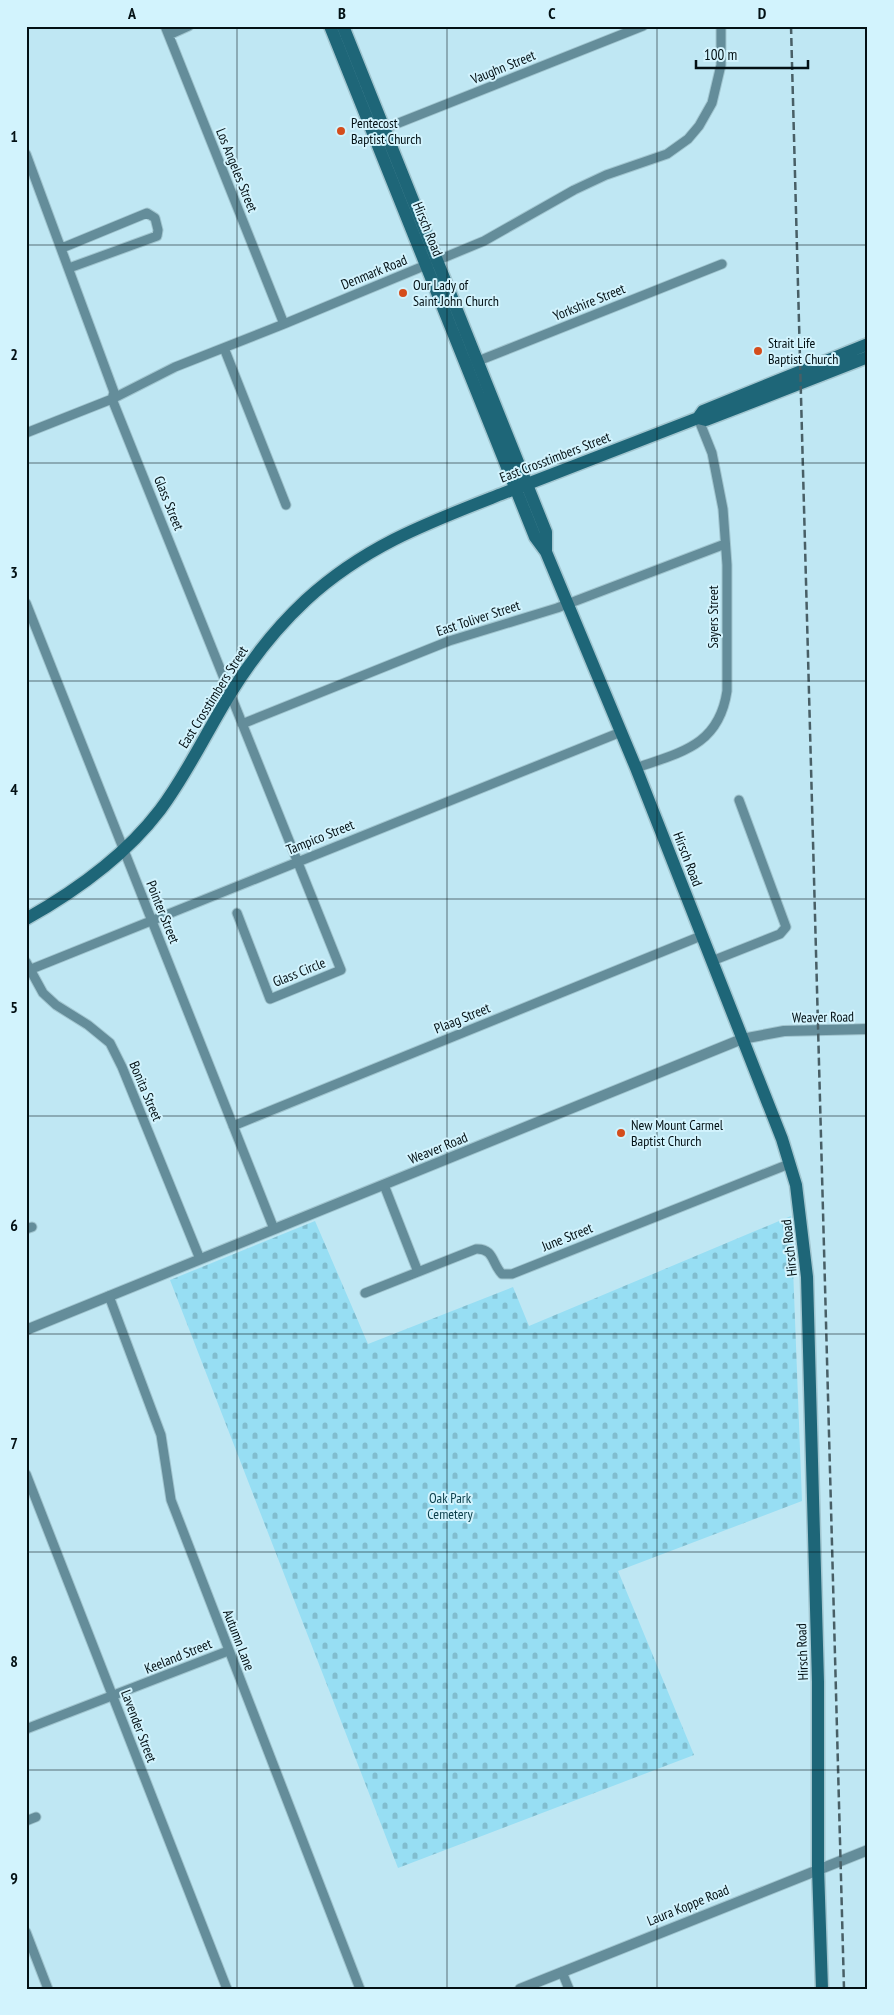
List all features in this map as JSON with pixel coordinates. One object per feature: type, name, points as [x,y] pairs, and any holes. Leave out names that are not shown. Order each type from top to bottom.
[{"type":"main road","name":"Hirsch Road","points":[[330,26],[379,131]]},
{"type":"main road","name":"Hirsch Road","points":[[343,26],[379,131],[431,262],[521,486],[546,532],[546,552],[636,768],[782,1139],[796,1185],[807,1277],[818,1687],[818,1868],[822,1989]]},
{"type":"main road","name":"East Crosstimbers Street","points":[[26,919],[71,894],[123,850],[160,810],[230,693],[260,650],[306,600],[360,558],[390,539],[698,418],[703,411],[868,344]]},
{"type":"main road","name":"East Crosstimbers Street","points":[[698,418],[706,420],[868,357]]},
{"type":"street","points":[[167,30],[189,26]]},
{"type":"street","name":"Vaughn Street","points":[[379,131],[643,26]]},
{"type":"street","name":"Denmark Road","points":[[26,433],[112,399],[159,373],[284,324],[484,241],[574,190],[606,175],[666,154],[688,139],[699,126],[711,106],[717,91],[721,65],[721,26]]},
{"type":"street","name":"Los Angeles Street","points":[[167,30],[284,324]]},
{"type":"street","name":"Glass Street","points":[[26,154],[114,392],[112,399],[297,860]]},
{"type":"street","points":[[62,248],[147,213],[155,218],[158,230],[157,236],[69,268]]},
{"type":"street","name":"Yorkshire Street","points":[[472,363],[722,264]]},
{"type":"street","points":[[224,348],[286,504]]},
{"type":"street","name":"Sayers Street","points":[[636,768],[694,746],[714,729],[721,718],[728,691],[727,565],[720,485],[712,453],[698,418]]},
{"type":"street","name":"East Toliver Street","points":[[242,724],[449,641],[567,604],[725,544]]},
{"type":"street","name":"Pointer Street","points":[[26,603],[274,1230]]},
{"type":"street","name":"Tampico Street","points":[[28,966],[151,920],[621,732]]},
{"type":"street","points":[[712,961],[780,934],[786,927],[739,800]]},
{"type":"street","name":"Glass Circle","points":[[237,913],[270,999],[342,970],[297,860]]},
{"type":"street","name":"Plaag Street","points":[[233,1126],[701,936]]},
{"type":"street","name":"Bonita Street","points":[[28,966],[43,993],[110,1043],[122,1067],[200,1259]]},
{"type":"street","name":"Weaver Road","points":[[26,1330],[742,1039],[784,1031],[868,1029]]},
{"type":"street","name":"June Street","points":[[365,1293],[482,1248],[491,1254],[502,1274],[512,1274],[789,1164]]},
{"type":"street","points":[[384,1185],[418,1272]]},
{"type":"street","name":"Autumn Lane","points":[[109,1296],[161,1435],[171,1500],[360,1989]]},
{"type":"street","name":"Lavender Street","points":[[26,1474],[227,1989]]},
{"type":"street","name":"Keeland Street","points":[[26,1729],[228,1651]]},
{"type":"street","points":[[26,1821],[36,1817]]},
{"type":"street","name":"Laura Koppe Road","points":[[520,1989],[818,1868],[868,1850]]},
{"type":"street","points":[[26,1932],[48,1989]]},
{"type":"street","points":[[562,1972],[569,1989]]},
{"type":"green space","name":"Oak Park Cemetery","points":[[791,1216],[802,1501],[618,1571],[694,1755],[398,1868],[170,1280],[315,1221],[368,1344],[513,1287],[529,1326]]},
{"type":"railway","points":[[791,26],[844,1989]]},
{"type":"place","name":"Pentecost Baptist Church","points":[[341,131]]},
{"type":"place","name":"Our Lady of Saint John Church","points":[[403,293]]},
{"type":"place","name":"Strait Life Baptist Church","points":[[758,351]]},
{"type":"place","name":"New Mount Carmel Baptist Church","points":[[621,1133]]}]
